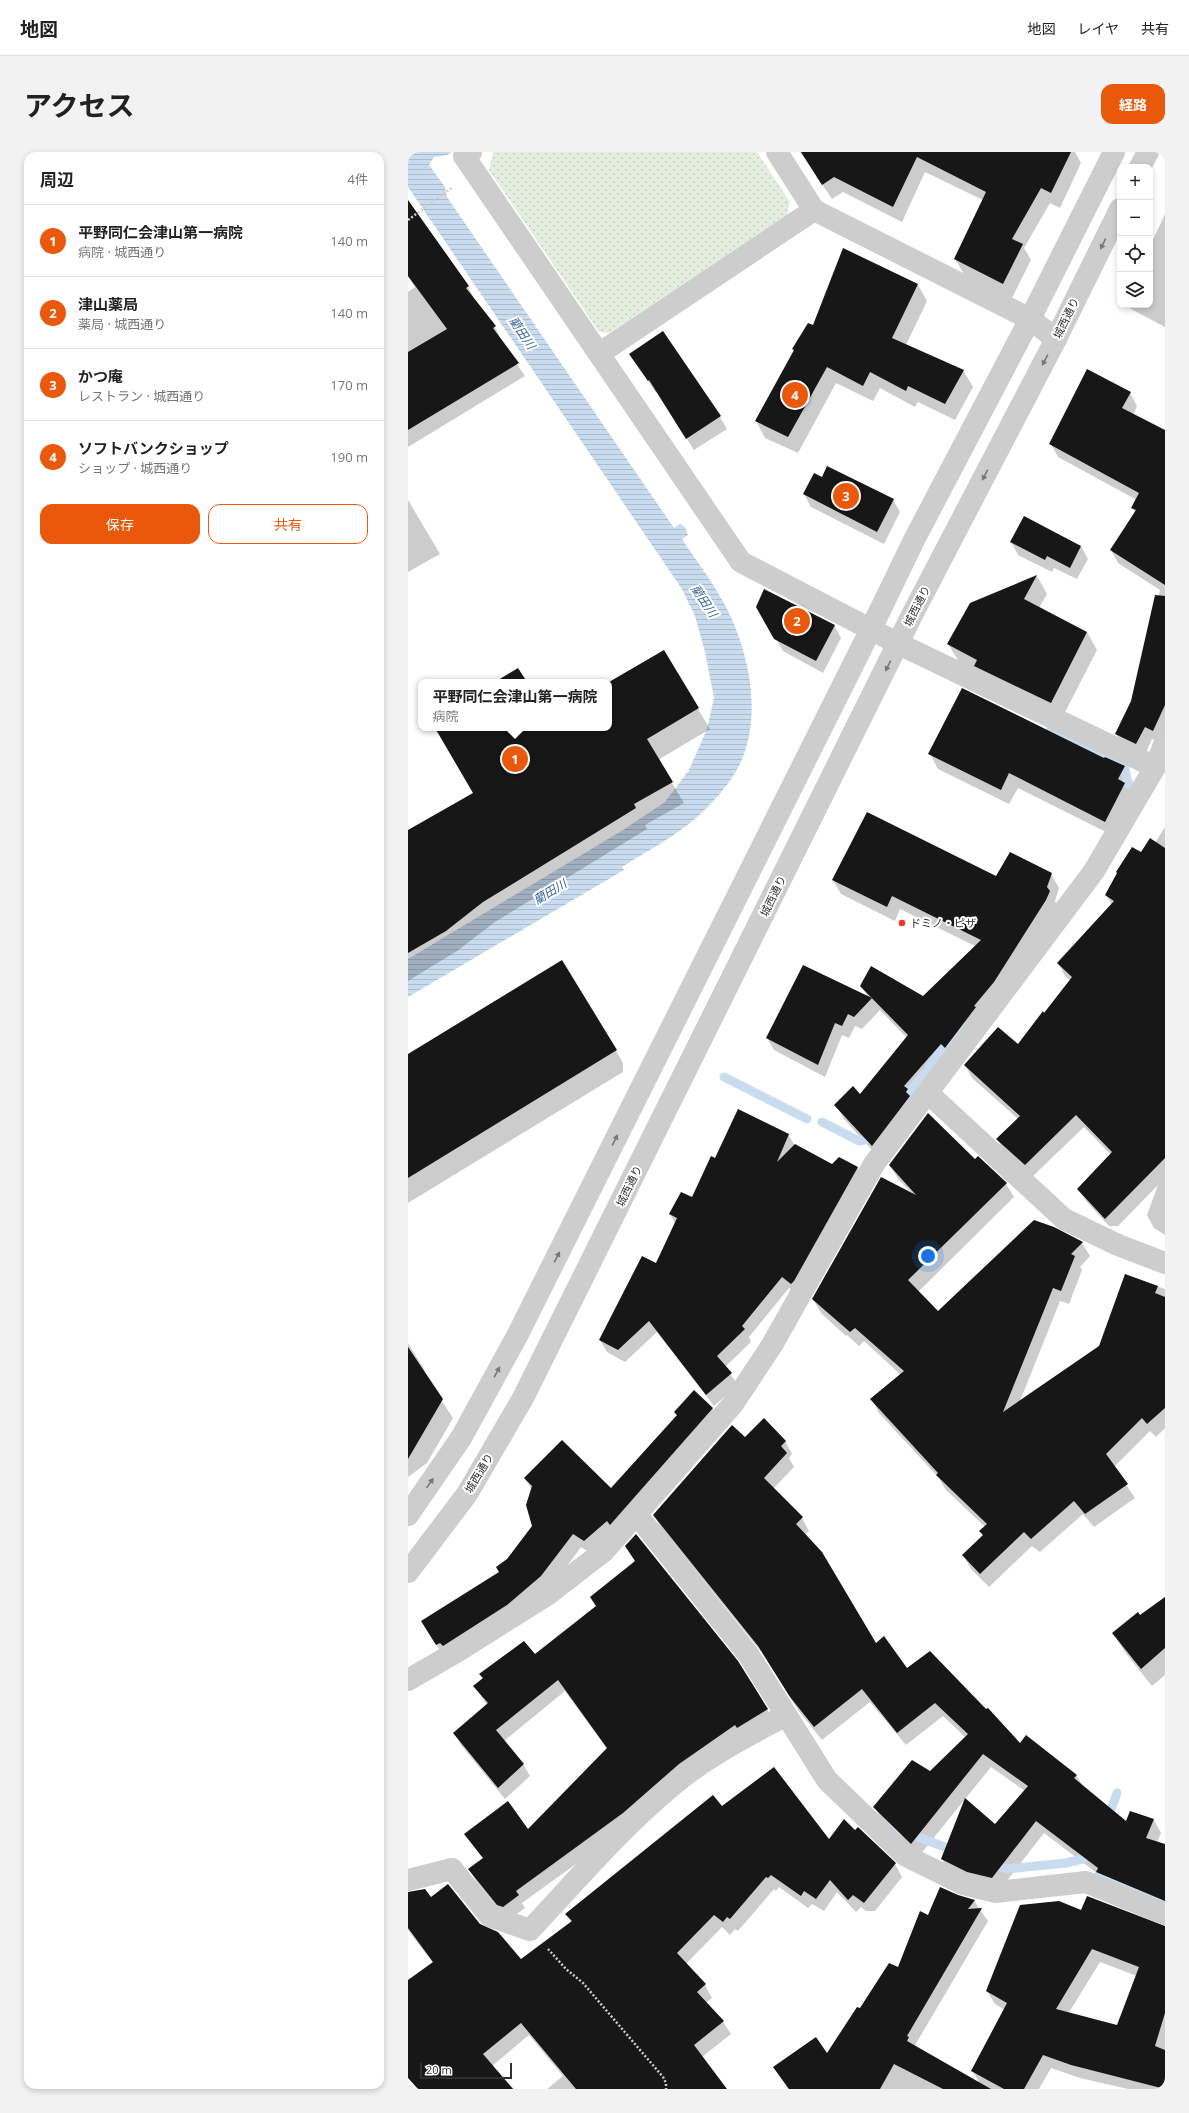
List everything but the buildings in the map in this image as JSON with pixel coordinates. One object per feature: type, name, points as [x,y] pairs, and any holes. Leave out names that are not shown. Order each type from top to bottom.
[{"type":"street","points":[[471,152],[464,156],[600,353],[741,562],[899,644],[1154,767]]},
{"type":"street","points":[[777,152],[814,210],[1030,319],[1056,339]]},
{"type":"street","points":[[408,1515],[461,1438],[518,1336],[871,630],[915,538],[1030,319],[1114,152]]},
{"type":"street","points":[[1142,164],[1148,152]]},
{"type":"street","points":[[600,353],[814,210]]},
{"type":"street","name":"城西通り","points":[[408,1572],[467,1494],[523,1398],[899,644],[1056,339],[1117,214]]},
{"type":"street","points":[[408,1680],[458,1651],[547,1595],[604,1551],[733,1404],[772,1345],[874,1164],[1094,871],[1154,767],[1165,742]]},
{"type":"street","points":[[928,1093],[1064,1219],[1118,1246],[1165,1263]]},
{"type":"street","points":[[637,1515],[748,1654],[827,1780],[906,1856],[963,1884],[996,1892],[1086,1882],[1165,1914]]},
{"type":"street","points":[[408,1880],[452,1869],[490,1916],[530,1930],[613,1842],[673,1784],[734,1743],[786,1715]]},
{"type":"path","points":[[408,220],[458,183]]},
{"type":"path","points":[[530,1930],[566,1970],[583,1983],[625,2031],[663,2077],[666,2083],[666,2089]]},
{"type":"green space","points":[[493,152],[757,152],[790,202],[787,215],[609,333],[599,332],[489,170]]},
{"type":"water","name":"藺田川","points":[[408,152],[452,152],[447,155],[434,157],[429,165],[445,187],[447,197],[674,528],[680,524],[685,527],[688,535],[682,539],[718,592],[736,629],[747,667],[752,707],[747,746],[740,764],[720,793],[688,825],[670,838],[622,867],[624,870],[408,997],[408,959],[623,830],[665,802],[689,770],[707,729],[714,698],[705,652],[695,616],[682,589],[408,187]]},
{"type":"waterway","points":[[1051,729],[1122,765],[1125,769],[1128,784]]},
{"type":"waterway","points":[[929,1067],[953,1033],[957,1036],[964,1027]]},
{"type":"waterway","points":[[900,1103],[925,1073]]},
{"type":"waterway","points":[[724,1077],[807,1119]]},
{"type":"waterway","points":[[822,1122],[859,1141],[868,1139],[875,1132]]},
{"type":"waterway","points":[[1107,1820],[1117,1793]]},
{"type":"waterway","points":[[893,1828],[956,1851]]},
{"type":"waterway","points":[[989,1863],[1007,1869],[1066,1863],[1083,1859],[1092,1849]]},
{"type":"waterway","points":[[1098,1876],[1126,1885],[1158,1900]]},
{"type":"place","name":"ソフトバンクショップ","points":[[795,395]]},
{"type":"place","name":"かつ庵","points":[[846,496]]},
{"type":"place","name":"津山薬局","points":[[797,621]]},
{"type":"place","name":"平野同仁会津山第一病院","points":[[515,759]]},
{"type":"place","name":"ドミノ・ピザ","points":[[902,923]]}]
